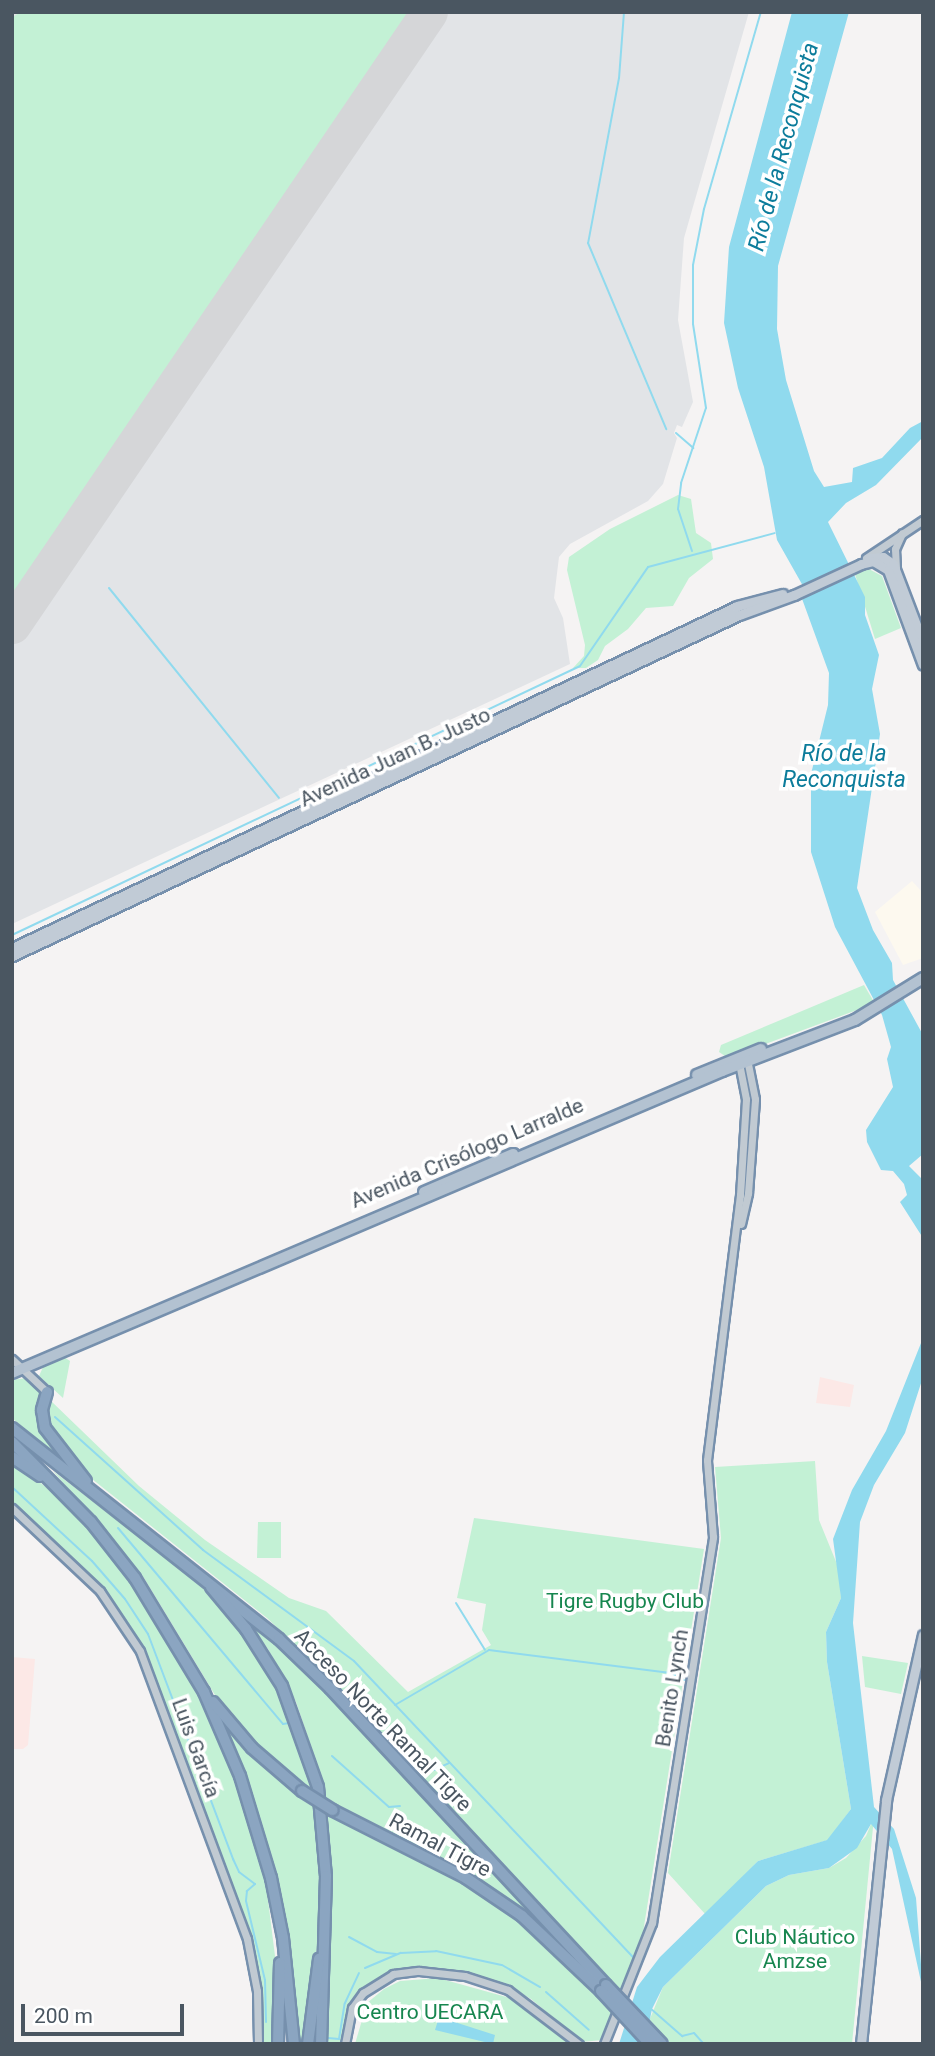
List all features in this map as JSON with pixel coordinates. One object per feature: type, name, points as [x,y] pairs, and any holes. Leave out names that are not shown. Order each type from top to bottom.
[{"type":"highway","points":[[47,1392],[42,1416],[48,1435],[67,1462],[117,1513]]},
{"type":"highway","name":"Acceso Norte Ramal Tigre","points":[[12,1428],[117,1513],[238,1602],[330,1688],[603,1988]]},
{"type":"highway","points":[[12,1442],[77,1507],[147,1595],[204,1692],[257,1825],[277,1907],[294,2044]]},
{"type":"highway","points":[[12,1457],[77,1507]]},
{"type":"highway","points":[[167,1549],[234,1614],[265,1657],[296,1719],[323,1813],[326,1908],[321,2044]]},
{"type":"highway","name":"Ramal Tigre","points":[[204,1692],[252,1748],[303,1791],[332,1810],[477,1885],[522,1916],[662,2044]]},
{"type":"highway","points":[[277,1907],[281,1988],[278,2044]]},
{"type":"highway","points":[[308,2044],[326,1908]]},
{"type":"highway","name":"Ramal Tigre","points":[[603,1988],[650,2044]]},
{"type":"main road","points":[[794,595],[861,562],[883,557],[896,570],[923,643]]},
{"type":"main road","points":[[861,562],[873,561],[886,568],[923,665]]},
{"type":"main road","name":"Avenida Juan B. Justo","points":[[12,948],[737,606],[760,597],[794,595]]},
{"type":"main road","name":"Avenida Juan B. Justo","points":[[12,956],[722,622],[794,595]]},
{"type":"main road","name":"Avenida Crisólogo Larralde","points":[[841,1023],[874,1005],[923,971]]},
{"type":"main road","name":"Avenida Crisólogo Larralde","points":[[12,1373],[743,1059],[877,1009],[923,978]]},
{"type":"main road","points":[[861,2044],[884,1811],[923,1635]]},
{"type":"street","points":[[861,562],[923,520]]},
{"type":"street","points":[[896,570],[895,549],[905,530]]},
{"type":"street","name":"Benito Lynch","points":[[604,2044],[640,1961],[657,1896],[713,1537],[707,1460],[735,1245],[746,1099],[743,1059]]},
{"type":"street","points":[[12,1359],[47,1392]]},
{"type":"street","name":"Luis García","points":[[12,1508],[100,1591],[140,1651],[247,1939],[257,1991],[258,2044]]},
{"type":"street","points":[[345,2044],[352,2008],[363,1993],[393,1974],[419,1971],[465,1976],[508,1990],[579,2044]]},
{"type":"shaded area","points":[[12,12],[749,12],[684,238],[678,320],[693,402],[682,427],[677,425],[674,433],[677,438],[663,484],[648,501],[570,544],[559,557],[554,598],[563,618],[570,664],[12,924]]},
{"type":"shaded area","points":[[912,881],[923,893],[923,958],[903,965],[875,912]]},
{"type":"shaded area","points":[[820,1377],[854,1385],[850,1407],[816,1403]]},
{"type":"shaded area","points":[[12,1657],[35,1659],[28,1745],[23,1749],[12,1749]]},
{"type":"green space","points":[[20,12],[412,12],[12,603],[12,18]]},
{"type":"green space","points":[[678,495],[691,499],[696,533],[711,543],[713,559],[689,578],[673,606],[646,608],[628,629],[605,646],[598,660],[586,668],[573,668],[584,656],[585,645],[567,570],[569,557],[610,529]]},
{"type":"green space","points":[[867,568],[882,576],[901,628],[875,639],[854,571]]},
{"type":"green space","points":[[864,985],[874,1002],[857,1010],[728,1058],[719,1052],[721,1045]]},
{"type":"green space","points":[[64,1357],[70,1361],[63,1398],[39,1376],[44,1365]]},
{"type":"green space","points":[[26,1378],[40,1392],[40,1410],[69,1467],[12,1418],[12,1380]]},
{"type":"green space","name":"Tigre Rugby Club","points":[[50,1400],[139,1486],[205,1540],[289,1598],[326,1611],[408,1692],[491,1645],[482,1630],[486,1604],[457,1598],[474,1518],[704,1549],[642,1939],[624,1994],[309,1658],[267,1618],[87,1475],[50,1425],[46,1413]]},
{"type":"green space","points":[[12,1461],[60,1498],[108,1550],[151,1609],[203,1701],[240,1788],[263,1860],[278,1980],[276,2044],[263,2044],[258,1972],[251,1940],[144,1651],[103,1591],[12,1502]]},
{"type":"green space","points":[[815,1461],[819,1520],[839,1569],[841,1598],[826,1632],[827,1662],[851,1809],[828,1840],[758,1861],[706,1915],[668,1873],[721,1538],[715,1467]]},
{"type":"green space","points":[[53,1471],[208,1589],[259,1654],[292,1717],[320,1808],[322,1907],[305,2044],[297,2044],[286,1924],[275,1872],[227,1725],[284,1783],[303,1795],[304,1787],[257,1747],[218,1700],[144,1578]]},
{"type":"green space","points":[[258,1522],[281,1522],[281,1558],[257,1558]]},
{"type":"green space","points":[[234,1605],[348,1710],[607,1993],[545,1929],[481,1881],[351,1816],[334,1816],[465,1883],[539,1935],[616,2013],[602,2040],[582,2042],[531,1999],[504,1983],[430,1968],[407,1968],[376,1979],[351,2001],[342,2044],[324,2044],[332,1885],[323,1782],[296,1702],[268,1649]]},
{"type":"green space","points":[[862,1656],[908,1663],[901,1694],[865,1687]]},
{"type":"green space","name":"Club Náutico Amzse","points":[[874,1817],[852,2044],[671,2044],[649,2021],[663,1987],[766,1886],[789,1875],[829,1868],[846,1858],[866,1836]]},
{"type":"green space","name":"Centro UECARA","points":[[438,1978],[514,1999],[570,2044],[355,2044],[367,2003],[384,1989],[400,1981]]},
{"type":"water","name":"Río de la Reconquista","points":[[792,12],[849,12],[778,266],[777,329],[786,380],[814,471],[824,487],[852,482],[853,468],[882,458],[910,428],[923,421],[923,437],[876,485],[846,503],[828,522],[865,597],[865,615],[879,655],[872,689],[880,734],[857,888],[873,930],[892,963],[893,980],[923,1035],[923,1154],[909,1166],[923,1180],[923,1238],[900,1202],[907,1195],[904,1184],[893,1171],[881,1170],[867,1142],[866,1130],[893,1087],[887,1059],[891,1047],[882,1015],[835,927],[811,852],[811,774],[828,705],[829,673],[801,596],[803,586],[777,540],[764,467],[738,388],[724,323],[729,247]]},
{"type":"water","points":[[923,1338],[923,1377],[905,1433],[874,1485],[860,1522],[853,1623],[874,1807],[894,1829],[916,1898],[923,1991],[892,1849],[871,1824],[857,1848],[829,1868],[789,1875],[766,1886],[663,1987],[652,2009],[645,2044],[619,2044],[637,1987],[660,1957],[758,1861],[827,1840],[851,1809],[827,1662],[826,1632],[841,1598],[833,1539],[852,1490],[886,1431]]},
{"type":"water","points":[[439,2017],[495,2035],[493,2044],[435,2030]]},
{"type":"waterway","points":[[624,12],[619,78],[588,243],[666,429]]},
{"type":"waterway","points":[[692,551],[678,509],[681,483],[706,408],[693,324],[693,265],[704,209],[761,12]]},
{"type":"waterway","points":[[676,433],[693,448]]},
{"type":"waterway","points":[[12,935],[580,666],[648,567],[775,533]]},
{"type":"waterway","points":[[109,588],[279,798]]},
{"type":"waterway","points":[[55,1417],[203,1550],[354,1661],[633,1957]]},
{"type":"waterway","points":[[12,1487],[92,1561],[125,1599],[148,1634],[233,1859],[239,1872],[255,1884],[247,1891],[246,1901],[265,1980],[266,2022]]},
{"type":"waterway","points":[[118,1528],[283,1724],[289,1723]]},
{"type":"waterway","points":[[456,1603],[485,1650]]},
{"type":"waterway","points":[[395,1705],[489,1650],[671,1673],[684,1680]]},
{"type":"waterway","points":[[332,1756],[389,1807],[400,1806]]},
{"type":"waterway","points":[[434,1770],[449,1763]]},
{"type":"waterway","points":[[349,1937],[377,1952],[396,1954]]},
{"type":"waterway","points":[[365,1968],[401,1953],[436,1951],[502,1965],[540,1987]]},
{"type":"waterway","points":[[328,2038],[339,2039],[345,2003],[359,1973]]},
{"type":"waterway","points":[[546,1992],[589,2030]]},
{"type":"waterway","points":[[650,2008],[682,2036],[694,2033],[704,2044]]},
{"type":"runway","points":[[12,625],[429,12]]}]
